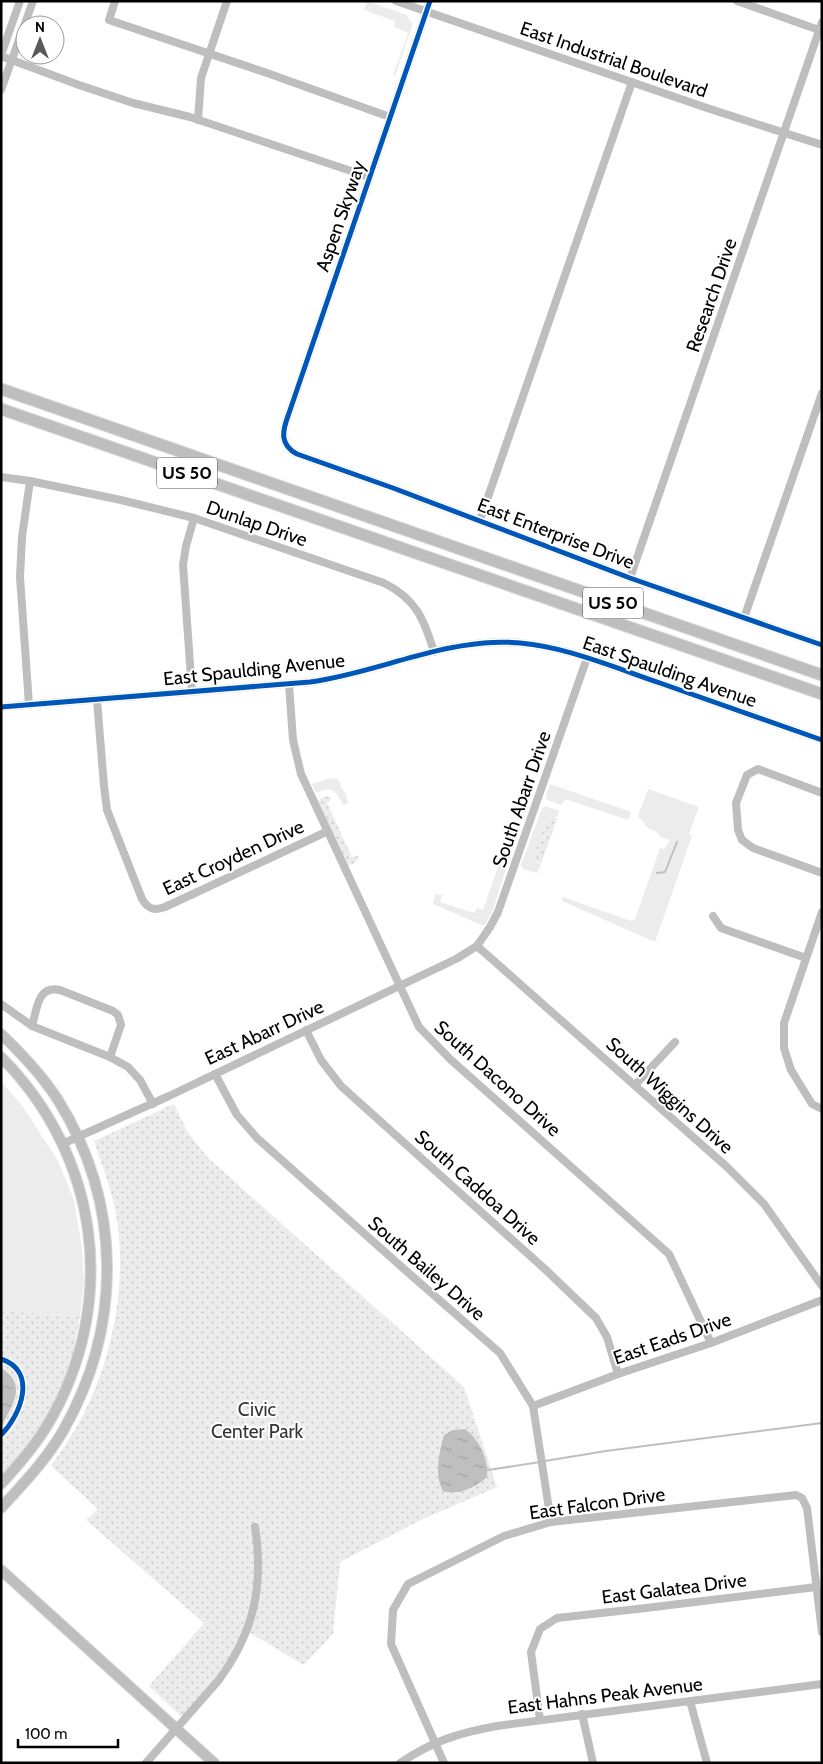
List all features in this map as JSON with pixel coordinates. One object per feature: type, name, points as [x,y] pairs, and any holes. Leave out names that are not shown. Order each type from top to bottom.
[{"type":"highway","name":"US 50","points":[[1,389],[822,675]]},
{"type":"highway","name":"US 50","points":[[1,409],[822,694]]},
{"type":"main road","points":[[1,1034],[26,1059],[46,1083],[78,1137],[93,1178],[105,1230],[108,1281],[100,1336],[84,1387],[62,1432],[40,1463],[1,1508]]},
{"type":"main road","points":[[1,1057],[40,1103],[62,1144],[78,1182],[88,1233],[91,1274],[86,1318],[78,1357],[58,1404],[36,1442],[1,1484]]},
{"type":"main road","points":[[1,1570],[214,1763]]},
{"type":"street","points":[[20,1],[1,55],[79,86],[198,120],[369,177]]},
{"type":"street","points":[[1,90],[32,1]]},
{"type":"street","points":[[115,1],[108,20],[209,53],[390,117]]},
{"type":"street","points":[[198,120],[200,83],[227,1]]},
{"type":"street","name":"East Industrial Boulevard","points":[[396,1],[822,146]]},
{"type":"street","name":"Aspen Skyway","points":[[284,442],[283,436],[288,416],[430,1]]},
{"type":"street","points":[[736,1],[820,26]]},
{"type":"street","name":"Research Drive","points":[[630,578],[820,26]]},
{"type":"street","points":[[480,520],[632,82]]},
{"type":"street","points":[[744,618],[822,393]]},
{"type":"street","name":"East Enterprise Drive","points":[[284,442],[290,450],[297,454],[480,520],[630,578],[822,645]]},
{"type":"street","name":"Dunlap Drive","points":[[1,477],[30,481],[131,502],[194,518],[384,583],[397,590],[415,607],[429,634],[434,652]]},
{"type":"street","points":[[29,705],[20,577],[22,536],[30,481]]},
{"type":"street","points":[[192,692],[183,566],[186,546],[194,518]]},
{"type":"street","name":"East Spaulding Avenue","points":[[1,707],[289,684],[341,677],[434,652],[472,644],[510,642],[545,646],[587,658],[822,740]]},
{"type":"street","name":"South Abarr Drive","points":[[478,946],[498,912],[587,658]]},
{"type":"street","name":"South Dacono Drive","points":[[289,684],[293,733],[298,764],[307,790],[419,1027],[450,1059],[669,1254],[711,1343]]},
{"type":"street","name":"East Croyden Drive","points":[[97,700],[104,786],[109,816],[142,899],[149,908],[153,910],[165,907],[326,832]]},
{"type":"street","points":[[822,793],[758,769],[747,775],[736,803],[738,830],[742,840],[752,848],[822,873]]},
{"type":"street","points":[[822,912],[784,1023],[784,1048],[791,1070],[812,1104],[822,1109]]},
{"type":"street","points":[[713,916],[721,928],[806,958]]},
{"type":"street","name":"East Abarr Drive","points":[[62,1144],[153,1104],[456,959],[478,946]]},
{"type":"street","name":"South Wiggins Drive","points":[[478,946],[635,1085],[764,1204],[822,1286]]},
{"type":"street","points":[[32,1026],[42,995],[51,989],[60,990],[113,1011],[120,1018],[121,1025],[110,1057]]},
{"type":"street","points":[[1,1004],[32,1026],[110,1057],[132,1070],[140,1080],[153,1104]]},
{"type":"street","name":"South Caddoa Drive","points":[[306,1030],[321,1060],[341,1086],[540,1264],[596,1318],[607,1337],[618,1374]]},
{"type":"street","points":[[635,1085],[675,1042]]},
{"type":"street","name":"South Bailey Drive","points":[[215,1074],[230,1104],[246,1126],[500,1353],[533,1406],[551,1522]]},
{"type":"street","name":"East Eads Drive","points":[[533,1406],[618,1374],[711,1343],[822,1300]]},
{"type":"street","name":"East Falcon Drive","points":[[435,1742],[391,1644],[393,1610],[408,1584],[504,1536],[551,1522],[796,1495],[802,1498],[807,1508],[816,1587]]},
{"type":"street","points":[[146,1763],[228,1668],[247,1631],[254,1610],[258,1583],[259,1558],[255,1527]]},
{"type":"street","points":[[816,1587],[822,1632]]},
{"type":"street","name":"East Galatea Drive","points":[[540,1720],[531,1652],[540,1629],[557,1618],[816,1587]]},
{"type":"street","name":"East Hahns Peak Avenue","points":[[400,1763],[435,1742],[478,1729],[822,1684]]},
{"type":"street","points":[[690,1701],[707,1763]]},
{"type":"street","points":[[582,1714],[593,1763]]},
{"type":"street","points":[[435,1742],[444,1763]]},
{"type":"green space","points":[[367,1],[407,15],[410,22],[412,22],[412,27],[395,76],[393,75],[408,33],[394,27],[395,21],[364,10]]},
{"type":"green space","points":[[330,778],[337,779],[341,783],[340,786],[346,794],[348,804],[343,805],[333,791],[326,790],[316,793],[312,784]]},
{"type":"green space","points":[[550,784],[631,812],[628,820],[565,799],[562,805],[547,800],[546,796]]},
{"type":"green space","points":[[648,789],[699,807],[689,834],[692,836],[655,942],[562,901],[563,897],[631,921],[635,919],[660,848],[664,849],[670,840],[661,837],[657,832],[648,828],[638,816]]},
{"type":"green space","points":[[326,796],[332,798],[327,803],[352,857],[359,855],[356,862],[347,866],[317,801]]},
{"type":"green space","points":[[545,806],[559,811],[557,817],[554,818],[557,819],[556,822],[545,823],[542,827],[542,840],[533,855],[537,862],[541,864],[537,873],[523,869],[521,865],[542,808]]},
{"type":"green space","points":[[547,821],[556,822],[541,864],[535,860],[534,852],[542,840],[542,827]]},
{"type":"green space","points":[[505,847],[512,849],[493,910],[484,926],[433,904],[435,894],[442,895],[440,902],[474,913],[477,908],[483,910]]},
{"type":"green space","points":[[1,1081],[23,1107],[58,1161],[74,1200],[82,1249],[84,1283],[80,1316],[1,1311]]},
{"type":"green space","name":"Civic Center Park","points":[[174,1104],[187,1131],[207,1157],[464,1387],[497,1487],[421,1520],[340,1562],[333,1634],[304,1665],[247,1631],[235,1656],[184,1719],[149,1686],[204,1623],[86,1520],[98,1509],[51,1466],[79,1422],[97,1385],[105,1362],[116,1312],[120,1262],[116,1214],[94,1141]]},
{"type":"green space","points":[[1,1311],[80,1316],[70,1367],[63,1389],[31,1442],[1,1477],[1,1426],[13,1405],[16,1387],[12,1377],[1,1368]]},
{"type":"water","points":[[1,1368],[14,1381],[16,1395],[1,1426]]},
{"type":"water","points":[[465,1429],[475,1438],[482,1450],[485,1457],[487,1477],[466,1490],[455,1492],[443,1491],[438,1471],[444,1435],[453,1430]]},
{"type":"waterway","points":[[657,873],[665,872],[677,842]]},
{"type":"waterway","points":[[545,1461],[606,1451],[822,1423]]},
{"type":"waterway","points":[[488,1470],[540,1462]]},
{"type":"cycle path","points":[[430,1],[286,422],[284,438],[288,447],[297,454],[393,488],[630,578],[822,645]]},
{"type":"cycle path","points":[[1,707],[310,682],[354,673],[440,650],[484,643],[507,642],[552,648],[596,660],[822,740]]},
{"type":"cycle path","points":[[1,1359],[12,1365],[19,1373],[23,1383],[20,1405],[15,1416],[1,1435]]}]
